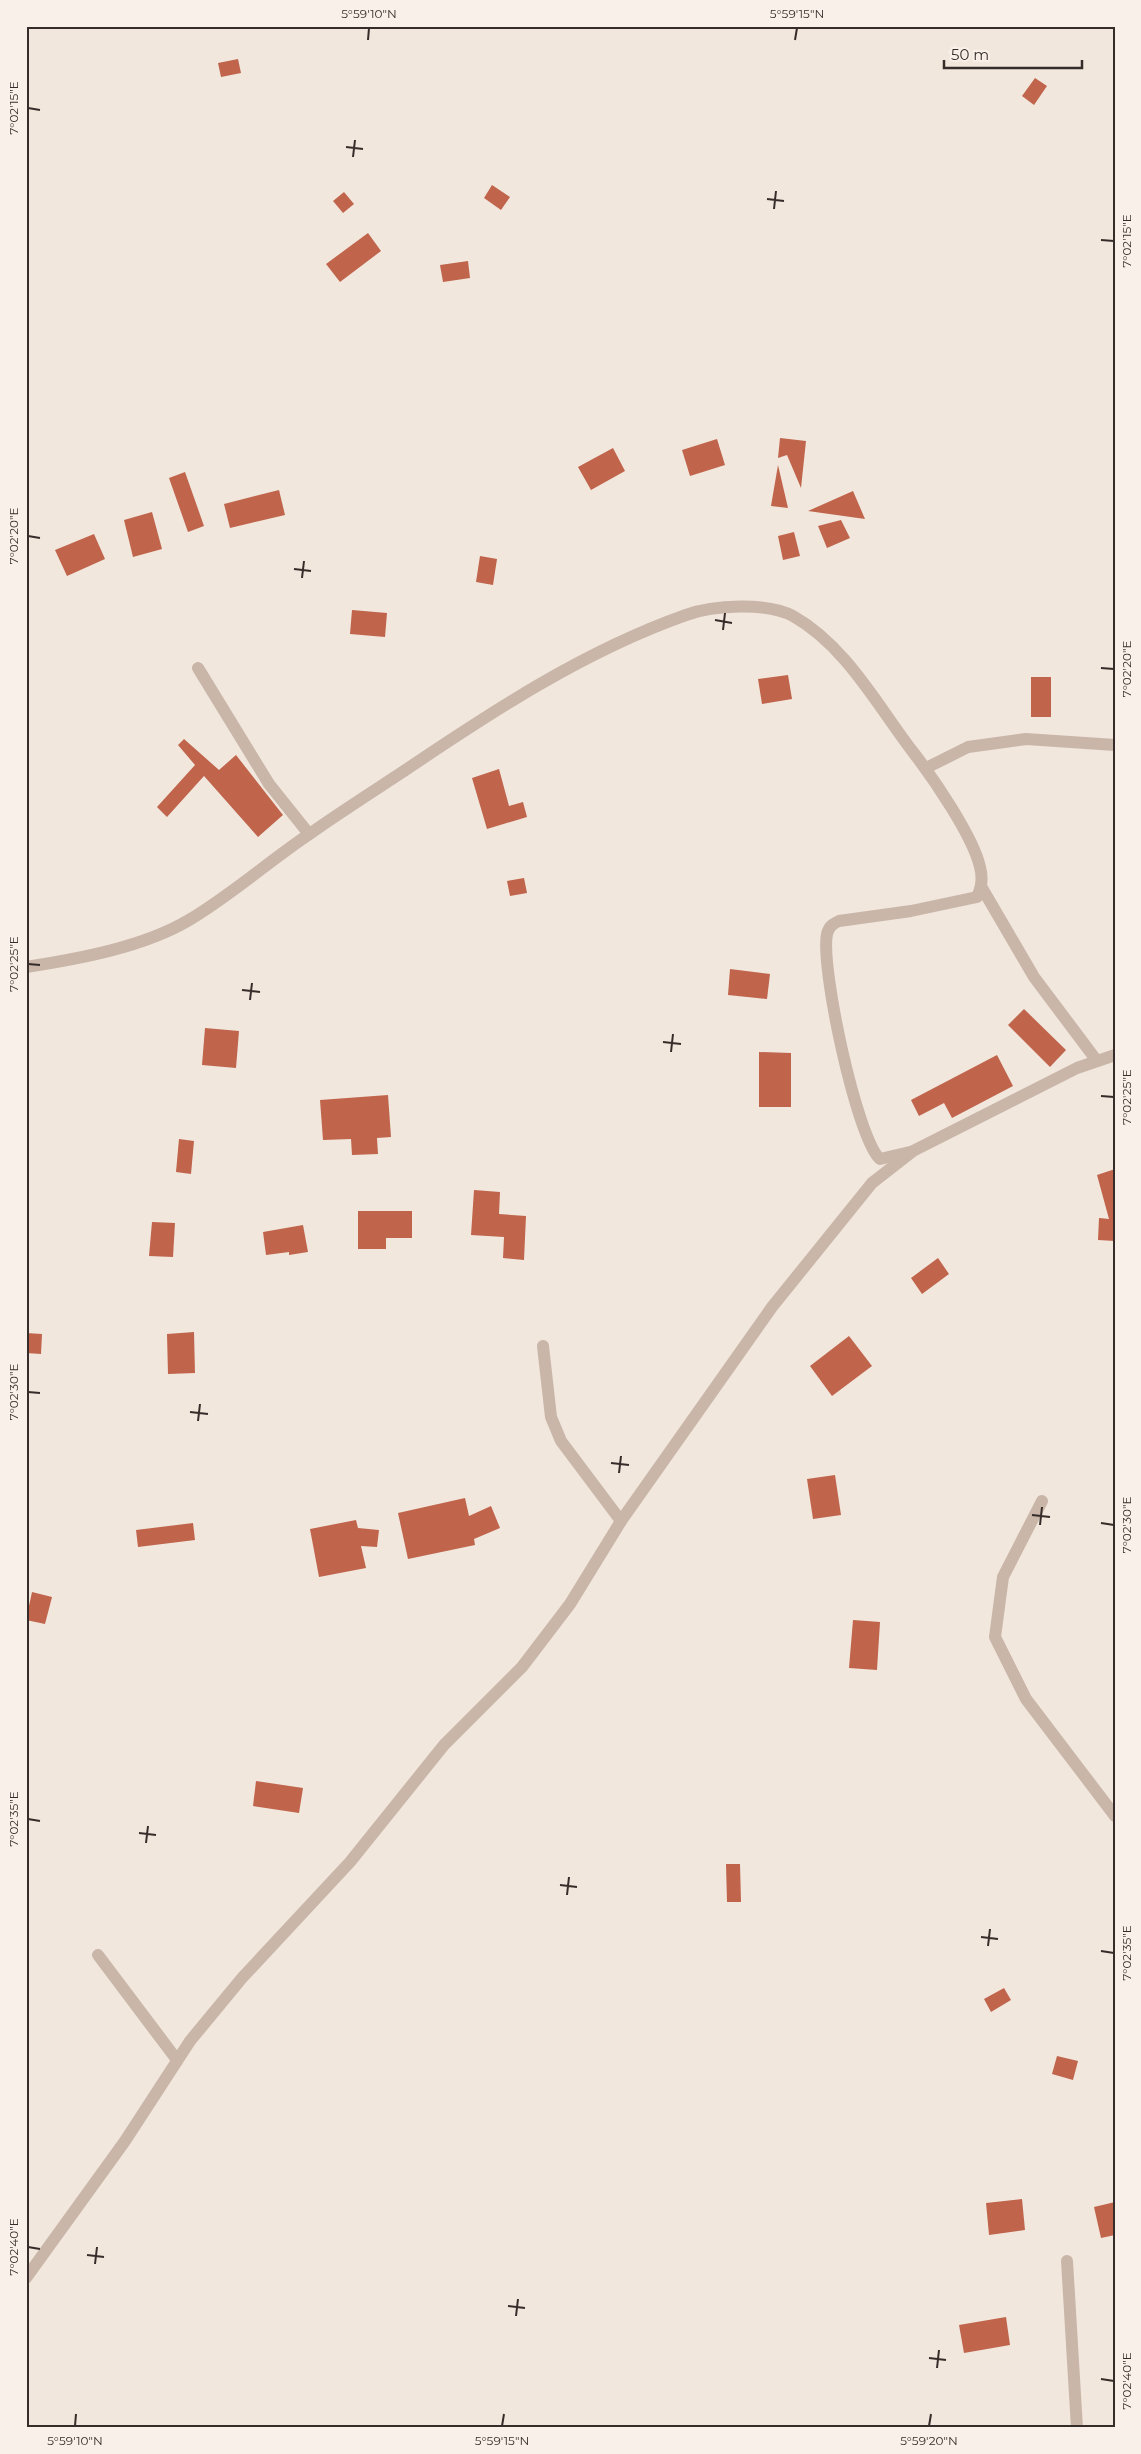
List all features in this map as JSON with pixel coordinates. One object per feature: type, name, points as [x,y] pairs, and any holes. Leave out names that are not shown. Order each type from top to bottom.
[{"type":"street","points":[[26,967],[151,939],[189,920],[309,834],[502,705],[604,650],[688,614],[718,608],[751,606],[791,615],[827,641],[858,676],[926,768],[972,846],[980,866],[982,888],[1034,977],[1097,1061]]},
{"type":"street","points":[[198,668],[269,784],[309,834]]},
{"type":"street","points":[[926,768],[968,747],[1026,739],[1115,745]]},
{"type":"street","points":[[913,1152],[880,1158],[874,1153],[864,1129],[838,1030],[828,982],[828,932],[832,924],[840,921],[967,900],[977,897],[982,888]]},
{"type":"street","points":[[26,2278],[125,2141],[190,2041],[242,1978],[350,1862],[444,1745],[522,1667],[570,1604],[621,1521],[772,1307],[872,1184],[913,1152],[1077,1068],[1115,1055]]},
{"type":"street","points":[[543,1346],[551,1416],[561,1441],[621,1521]]},
{"type":"street","points":[[1042,1500],[1003,1577],[995,1637],[1026,1698],[1115,1816]]},
{"type":"street","points":[[98,1956],[177,2060]]},
{"type":"street","points":[[1068,2261],[1077,2428]]},
{"type":"building","points":[[238,59],[241,73],[221,77],[218,63]]},
{"type":"building","points":[[1035,78],[1047,86],[1034,105],[1022,96]]},
{"type":"building","points":[[492,185],[510,197],[501,210],[484,198]]},
{"type":"building","points":[[344,192],[354,204],[343,213],[333,201]]},
{"type":"building","points":[[368,233],[381,251],[340,282],[326,264]]},
{"type":"building","points":[[468,261],[470,278],[443,282],[440,265]]},
{"type":"building","points":[[780,438],[806,441],[801,488],[787,455],[778,458]]},
{"type":"building","points":[[717,439],[725,465],[690,476],[682,450]]},
{"type":"building","points":[[613,448],[625,471],[591,490],[578,467]]},
{"type":"building","points":[[778,465],[788,508],[771,506]]},
{"type":"building","points":[[185,472],[204,526],[188,532],[169,478]]},
{"type":"building","points":[[279,490],[285,515],[230,528],[224,504]]},
{"type":"building","points":[[853,491],[865,519],[808,511]]},
{"type":"building","points":[[152,512],[162,549],[133,557],[124,520]]},
{"type":"building","points":[[841,520],[850,538],[827,548],[818,526]]},
{"type":"building","points":[[794,532],[800,556],[783,560],[778,536]]},
{"type":"building","points":[[94,534],[105,559],[67,576],[55,550]]},
{"type":"building","points":[[480,556],[497,559],[493,585],[476,582]]},
{"type":"building","points":[[352,610],[387,613],[385,637],[350,634]]},
{"type":"building","points":[[788,675],[792,699],[762,704],[758,679]]},
{"type":"building","points":[[1031,677],[1051,677],[1051,717],[1031,717]]},
{"type":"building","points":[[184,739],[219,770],[236,755],[283,815],[258,837],[204,776],[167,817],[157,807],[195,765],[178,745]]},
{"type":"building","points":[[499,769],[509,806],[523,802],[527,817],[487,829],[472,778]]},
{"type":"building","points":[[524,878],[527,893],[510,896],[507,881]]},
{"type":"building","points":[[730,969],[770,974],[767,999],[728,995]]},
{"type":"building","points":[[1024,1009],[1066,1050],[1050,1067],[1008,1025]]},
{"type":"building","points":[[205,1028],[239,1031],[236,1068],[202,1065]]},
{"type":"building","points":[[759,1052],[791,1053],[791,1107],[759,1107]]},
{"type":"building","points":[[997,1055],[1013,1086],[952,1118],[944,1103],[919,1116],[911,1100]]},
{"type":"building","points":[[388,1095],[391,1137],[377,1138],[378,1154],[352,1155],[351,1139],[323,1140],[320,1100]]},
{"type":"building","points":[[179,1139],[194,1141],[191,1174],[176,1172]]},
{"type":"building","points":[[1115,1169],[1115,1241],[1098,1240],[1099,1218],[1109,1219],[1097,1175]]},
{"type":"building","points":[[474,1190],[500,1192],[499,1214],[526,1216],[524,1260],[503,1258],[504,1237],[471,1235]]},
{"type":"building","points":[[358,1211],[412,1211],[412,1238],[386,1238],[386,1249],[358,1249]]},
{"type":"building","points":[[152,1222],[175,1223],[173,1257],[149,1256]]},
{"type":"building","points":[[303,1225],[308,1252],[289,1255],[289,1252],[266,1255],[263,1232]]},
{"type":"building","points":[[938,1258],[949,1274],[922,1294],[911,1278]]},
{"type":"building","points":[[194,1332],[195,1373],[168,1374],[167,1334]]},
{"type":"building","points":[[26,1333],[42,1334],[41,1354],[26,1353]]},
{"type":"building","points":[[849,1336],[872,1366],[832,1396],[810,1366]]},
{"type":"building","points":[[835,1475],[841,1515],[813,1519],[807,1479]]},
{"type":"building","points":[[465,1498],[469,1516],[491,1506],[500,1528],[474,1539],[475,1545],[408,1559],[398,1513]]},
{"type":"building","points":[[356,1520],[358,1528],[379,1530],[377,1547],[361,1546],[366,1568],[319,1577],[310,1529]]},
{"type":"building","points":[[193,1523],[195,1540],[138,1547],[136,1530]]},
{"type":"building","points":[[32,1592],[52,1597],[45,1624],[26,1620]]},
{"type":"building","points":[[853,1620],[880,1622],[877,1670],[849,1668]]},
{"type":"building","points":[[256,1781],[303,1788],[299,1813],[253,1806]]},
{"type":"building","points":[[726,1864],[740,1864],[741,1902],[727,1902]]},
{"type":"building","points":[[1004,1988],[1011,2000],[991,2012],[984,1999]]},
{"type":"building","points":[[1057,2056],[1078,2061],[1073,2080],[1052,2074]]},
{"type":"building","points":[[1022,2199],[1025,2230],[989,2235],[986,2203]]},
{"type":"building","points":[[1115,2202],[1115,2235],[1101,2238],[1094,2207]]},
{"type":"building","points":[[1006,2317],[1010,2345],[964,2353],[959,2325]]}]
